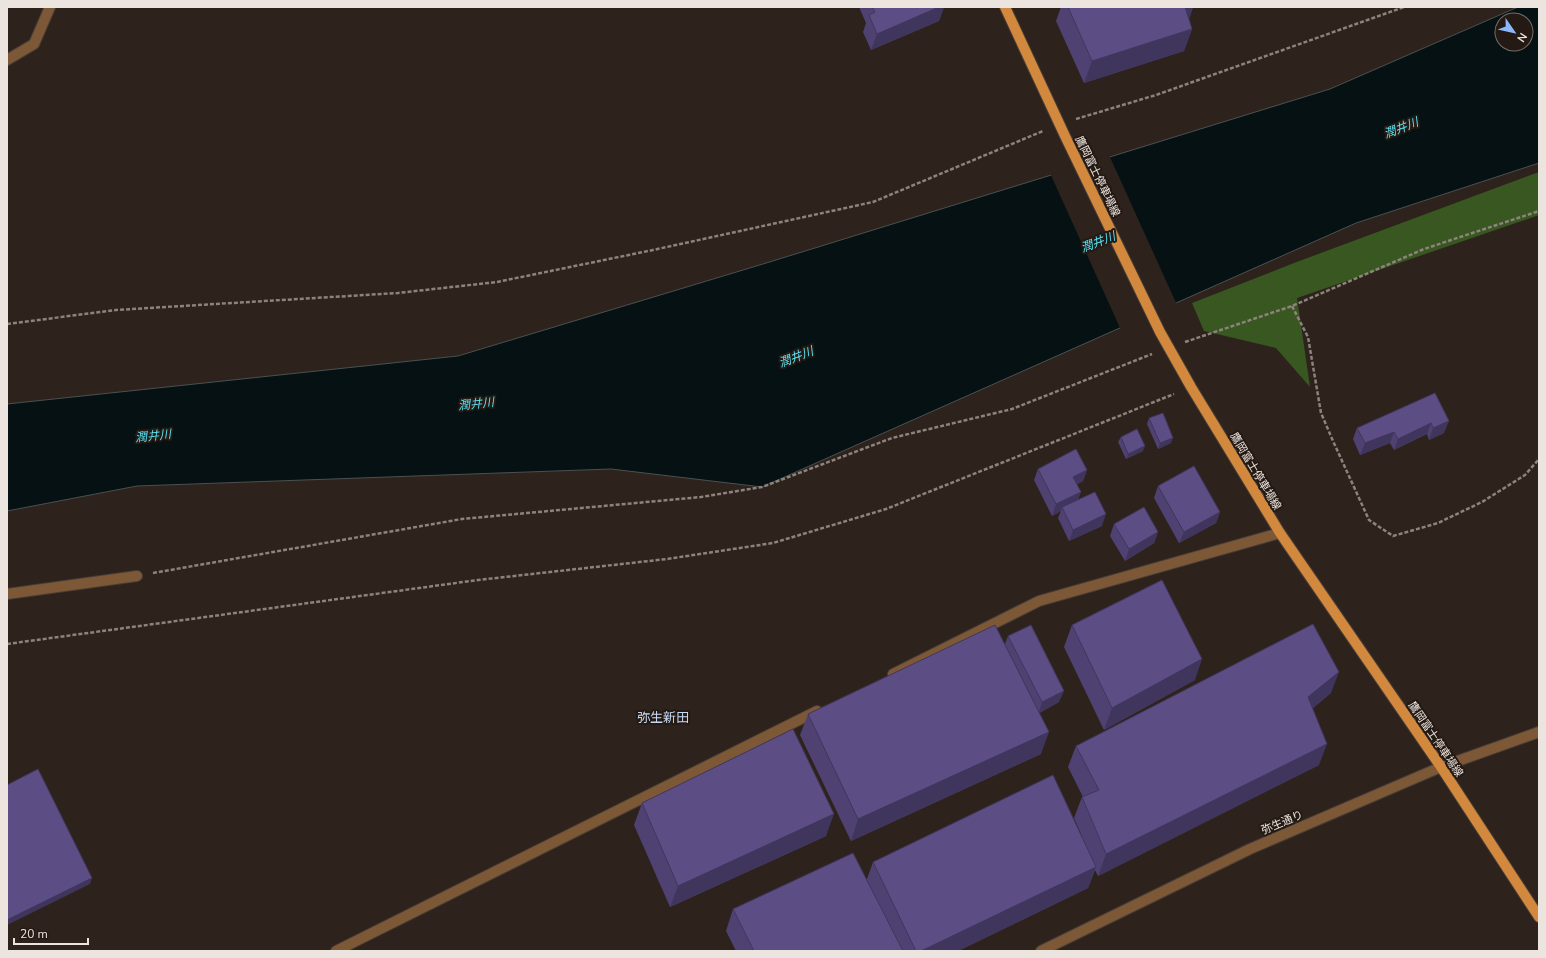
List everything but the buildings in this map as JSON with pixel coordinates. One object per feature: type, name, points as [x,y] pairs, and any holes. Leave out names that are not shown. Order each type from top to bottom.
[{"type":"main road","name":"鷹岡富士停車場線","points":[[1005,7],[1059,124],[1160,332],[1191,387],[1280,533],[1441,767],[1539,917]]},
{"type":"street","points":[[7,60],[34,44],[50,7]]},
{"type":"street","points":[[882,679],[1038,601],[1280,533]]},
{"type":"street","points":[[7,594],[137,576]]},
{"type":"street","points":[[336,951],[826,707]]},
{"type":"street","name":"弥生通り","points":[[1041,951],[1250,849],[1441,767],[1539,732]]},
{"type":"path","points":[[7,324],[116,310],[398,293],[497,282],[654,250],[873,202],[1059,124],[1156,95],[1404,7]]},
{"type":"path","points":[[137,576],[462,519],[701,497],[762,487],[892,438],[1012,409],[1169,348],[1292,306],[1424,249],[1539,211]]},
{"type":"path","points":[[1292,306],[1308,336],[1321,413],[1333,441],[1369,520],[1394,536],[1438,523],[1482,502],[1525,475],[1539,459]]},
{"type":"path","points":[[7,644],[478,580],[667,559],[773,543],[886,509],[1191,387]]},
{"type":"green space","points":[[1539,172],[1539,215],[1297,298],[1310,387],[1276,348],[1204,331],[1192,303],[1294,263]]},
{"type":"water","name":"潤井川","points":[[1518,7],[1539,7],[1539,163],[1356,223],[762,487],[611,469],[137,486],[7,511],[7,404],[458,356],[763,264],[1330,89],[1494,17],[1494,52],[1534,52],[1534,12],[1507,12]]},
{"type":"pier","points":[[1109,155],[1177,305],[1121,330],[1050,173]]},
{"type":"district","name":"弥生新田","points":[[663,717]]}]
